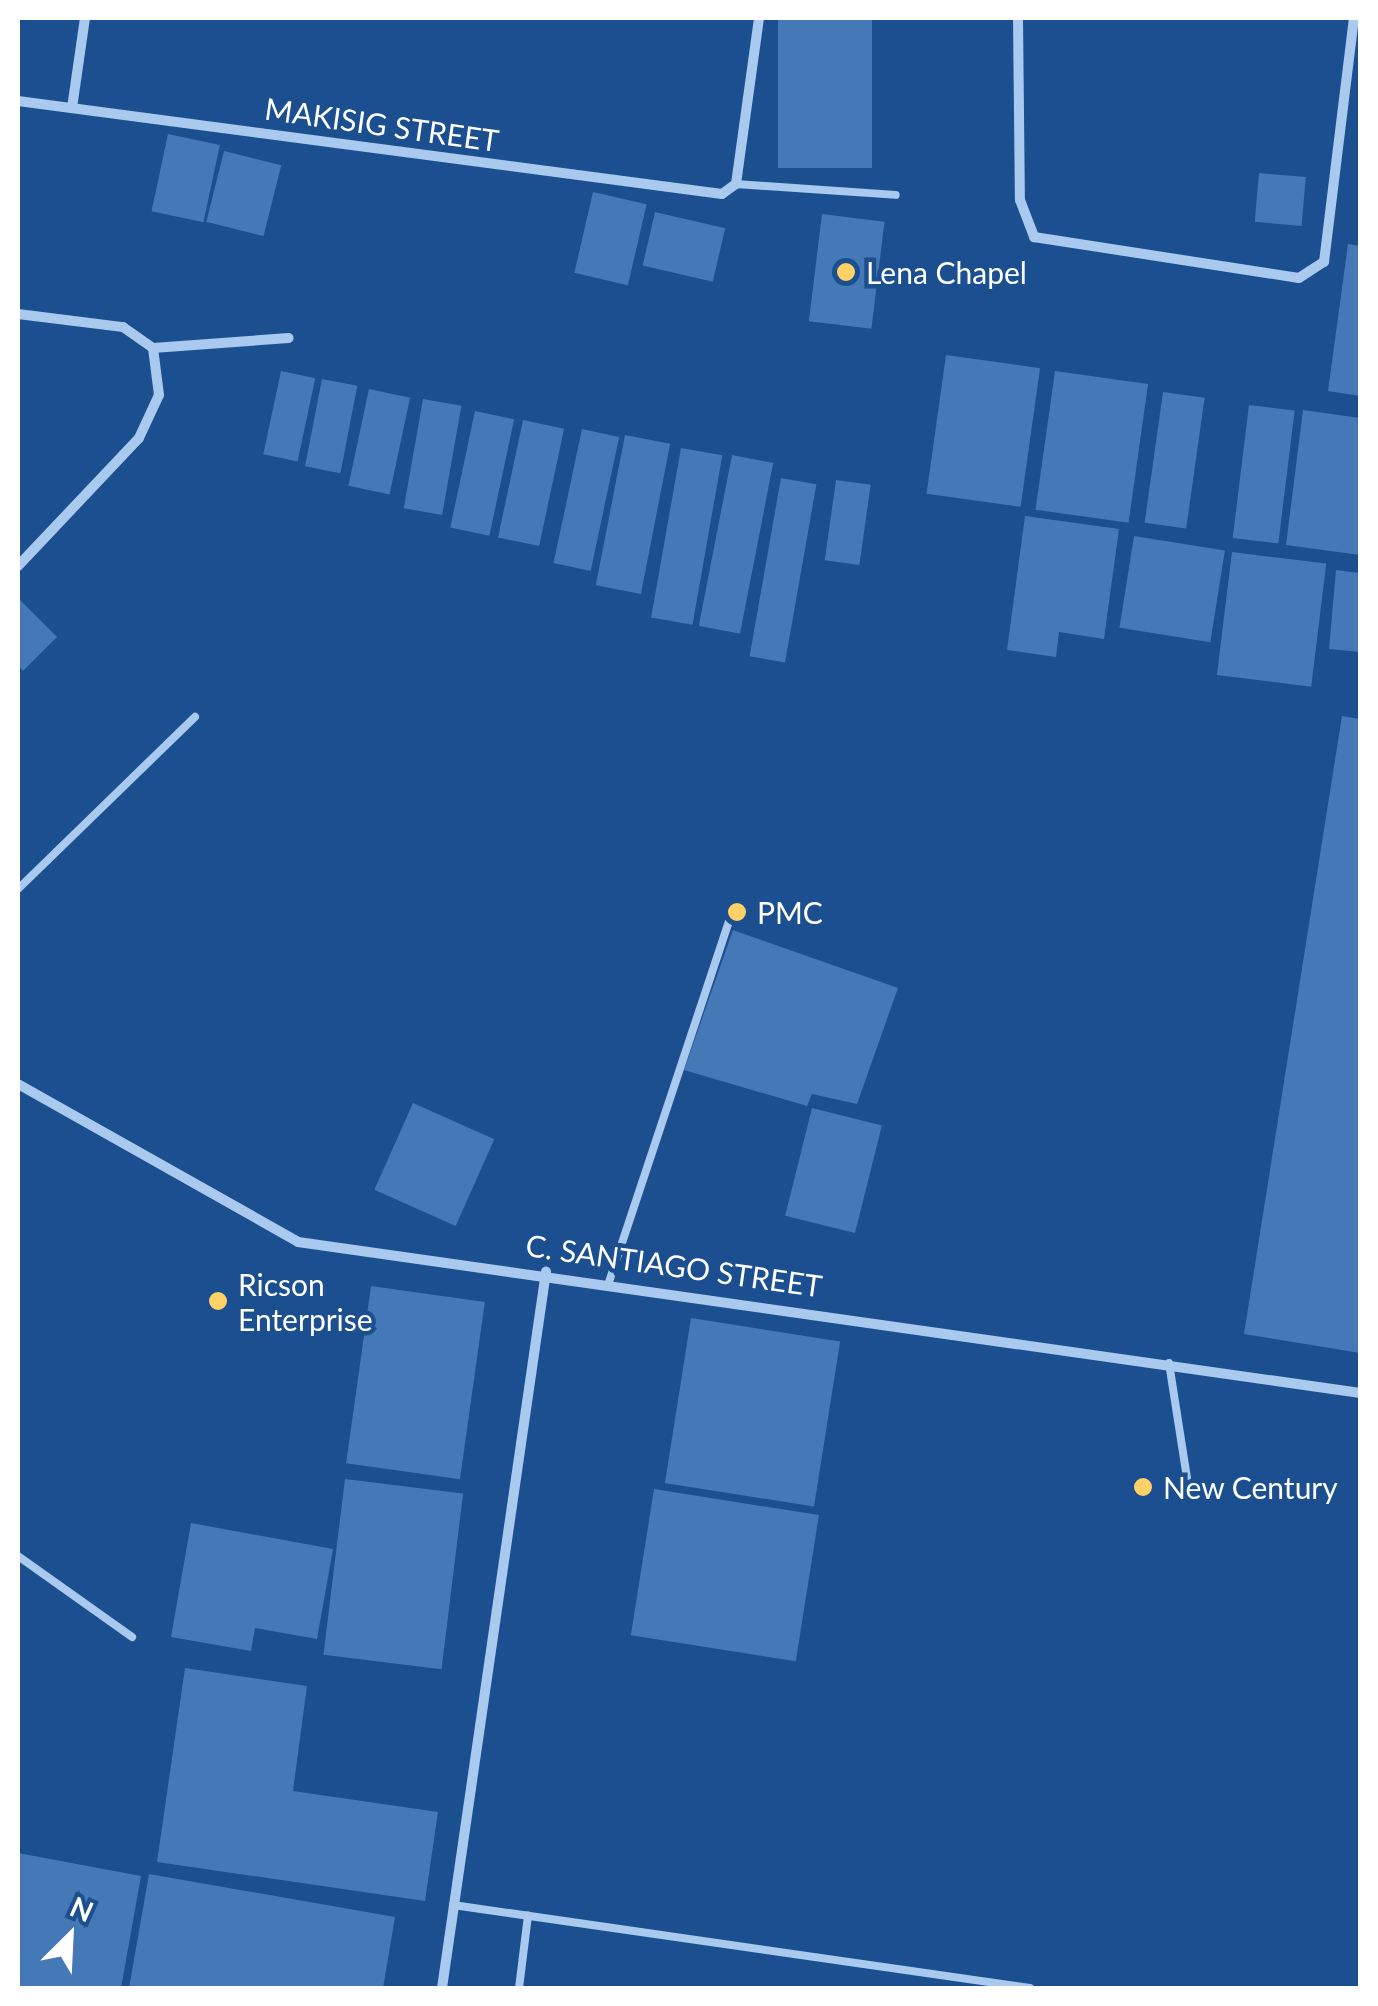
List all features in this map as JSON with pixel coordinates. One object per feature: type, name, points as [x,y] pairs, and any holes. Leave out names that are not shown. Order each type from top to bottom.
[{"type":"street","points":[[72,108],[85,18]]},
{"type":"street","points":[[736,184],[759,18]]},
{"type":"street","points":[[1018,18],[1020,200],[1034,236],[1299,278],[1324,262],[1354,18]]},
{"type":"street","name":"MAKISIG STREET","points":[[18,101],[722,194],[736,184]]},
{"type":"street","points":[[18,314],[124,327],[154,348],[290,338]]},
{"type":"street","points":[[18,566],[139,438],[158,395],[154,348]]},
{"type":"street","points":[[18,549],[32,552]]},
{"type":"street","name":"C. SANTIAGO STREET","points":[[18,1084],[298,1242],[546,1272],[1360,1392]]},
{"type":"street","points":[[442,1988],[546,1272]]},
{"type":"lane","points":[[736,184],[896,195]]},
{"type":"lane","points":[[18,889],[195,717]]},
{"type":"lane","points":[[609,1282],[731,916]]},
{"type":"lane","points":[[1169,1363],[1187,1478]]},
{"type":"lane","points":[[18,1556],[132,1638]]},
{"type":"lane","points":[[454,1905],[1030,1988]]},
{"type":"lane","points":[[519,1988],[528,1916]]},
{"type":"building","points":[[778,18],[872,18],[872,168],[778,168]]},
{"type":"building","points":[[168,134],[220,145],[203,222],[152,211]]},
{"type":"building","points":[[224,151],[281,165],[264,236],[206,222]]},
{"type":"building","points":[[1259,173],[1306,177],[1302,226],[1255,222]]},
{"type":"building","points":[[593,192],[647,204],[628,285],[574,273]]},
{"type":"building","points":[[655,212],[725,228],[713,282],[643,266]]},
{"type":"building","name":"Lena Chapel","points":[[822,214],[885,222],[871,329],[809,321]]},
{"type":"building","points":[[1348,244],[1360,246],[1360,396],[1328,391]]},
{"type":"building","points":[[946,355],[1040,368],[1021,507],[927,494]]},
{"type":"building","points":[[281,371],[315,378],[298,461],[263,454]]},
{"type":"building","points":[[1055,371],[1148,384],[1129,523],[1036,510]]},
{"type":"building","points":[[322,379],[357,386],[340,473],[305,466]]},
{"type":"building","points":[[369,389],[410,398],[389,495],[348,486]]},
{"type":"building","points":[[1163,392],[1205,398],[1186,529],[1145,523]]},
{"type":"building","points":[[423,399],[461,406],[442,515],[404,508]]},
{"type":"building","points":[[1249,405],[1295,411],[1278,544],[1233,538]]},
{"type":"building","points":[[1303,410],[1360,418],[1360,555],[1286,545]]},
{"type":"building","points":[[475,411],[514,419],[489,536],[450,527]]},
{"type":"building","points":[[523,420],[564,429],[539,546],[498,537]]},
{"type":"building","points":[[582,429],[619,437],[591,571],[554,563]]},
{"type":"building","points":[[625,435],[670,444],[641,594],[596,585]]},
{"type":"building","points":[[681,448],[722,455],[692,625],[651,617]]},
{"type":"building","points":[[732,455],[773,463],[740,634],[699,626]]},
{"type":"building","points":[[781,478],[816,484],[785,663],[750,656]]},
{"type":"building","points":[[836,480],[871,485],[859,565],[825,560]]},
{"type":"building","points":[[1025,516],[1119,529],[1104,639],[1059,632],[1056,657],[1007,650]]},
{"type":"building","points":[[1134,536],[1225,550],[1210,642],[1119,628]]},
{"type":"building","points":[[1232,552],[1326,564],[1311,687],[1217,675]]},
{"type":"building","points":[[1336,570],[1360,573],[1360,652],[1329,649]]},
{"type":"building","points":[[18,598],[57,637],[23,671],[18,665]]},
{"type":"building","points":[[1342,716],[1360,719],[1360,1353],[1244,1334]]},
{"type":"building","points":[[733,930],[898,988],[857,1104],[812,1094],[807,1106],[684,1070]]},
{"type":"building","points":[[413,1103],[494,1139],[456,1226],[374,1190]]},
{"type":"building","points":[[812,1108],[882,1125],[855,1233],[785,1216]]},
{"type":"building","points":[[371,1286],[485,1302],[460,1479],[346,1463]]},
{"type":"building","points":[[691,1318],[840,1342],[814,1507],[665,1483]]},
{"type":"building","points":[[345,1479],[463,1494],[442,1669],[323,1655]]},
{"type":"building","points":[[654,1489],[819,1515],[796,1661],[631,1635]]},
{"type":"building","points":[[191,1523],[333,1549],[317,1639],[255,1628],[251,1651],[171,1637]]},
{"type":"building","points":[[185,1668],[307,1686],[293,1791],[438,1812],[425,1901],[157,1862]]},
{"type":"building","points":[[18,1853],[141,1876],[121,1988],[18,1988]]},
{"type":"building","points":[[149,1874],[395,1917],[383,1988],[129,1988]]},
{"type":"place","name":"Lena Chapel","points":[[846,272]]},
{"type":"place","name":"PMC","points":[[737,912]]},
{"type":"place","name":"Ricson Enterprise","points":[[218,1301]]},
{"type":"place","name":"New Century","points":[[1143,1487]]}]
